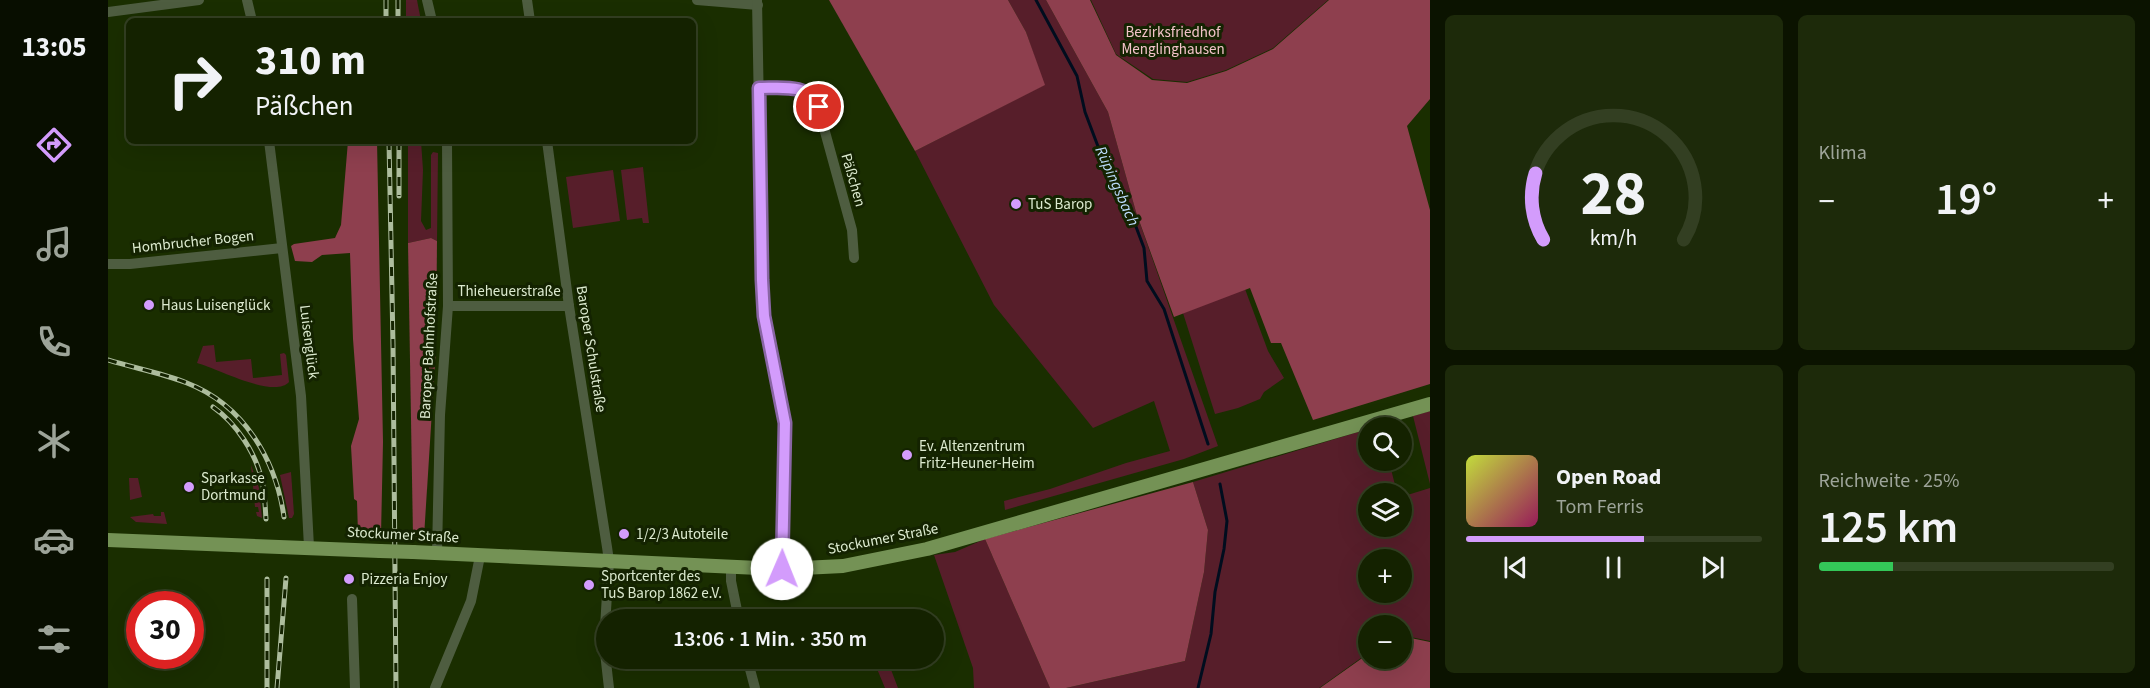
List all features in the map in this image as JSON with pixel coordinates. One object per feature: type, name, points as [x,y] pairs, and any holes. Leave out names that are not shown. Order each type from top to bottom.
[{"type":"main road","name":"Stockumer Straße","points":[[108,540],[782,569],[843,566],[927,549],[1430,404]]},
{"type":"street","points":[[108,12],[199,0]]},
{"type":"street","points":[[247,0],[251,18]]},
{"type":"street","points":[[427,0],[431,18]]},
{"type":"street","points":[[527,0],[530,18]]},
{"type":"street","points":[[697,0],[758,3],[764,316],[785,423],[782,569]]},
{"type":"street","name":"Päßchen","points":[[759,88],[799,89],[816,99],[852,230],[854,258]]},
{"type":"street","name":"Luisenglück","points":[[269,144],[304,427],[309,547]]},
{"type":"street","name":"Baroper Bahnhofstraße","points":[[437,553],[440,415],[448,306],[447,144]]},
{"type":"street","name":"Baroper Schulstraße","points":[[547,144],[569,306],[609,561],[604,644],[609,688]]},
{"type":"street","name":"Hombrucher Bogen","points":[[108,264],[130,264],[282,248]]},
{"type":"street","name":"Thieheuerstraße","points":[[448,306],[569,306]]},
{"type":"street","points":[[435,688],[471,601],[480,556]]},
{"type":"street","points":[[731,567],[731,581],[737,609]]},
{"type":"street","points":[[352,599],[355,688]]},
{"type":"street","points":[[750,669],[755,688]]},
{"type":"green space","points":[[406,0],[417,0],[420,18],[406,18]]},
{"type":"green space","points":[[1008,0],[1046,0],[1108,112],[1136,212],[1218,446],[1184,459],[1005,510],[1004,501],[1170,451],[1154,401],[1093,428],[994,305],[915,151],[1044,85],[1026,32]]},
{"type":"green space","name":"Bezirksfriedhof Menglinghausen","points":[[1091,0],[1328,0],[1273,48],[1226,70],[1187,82],[1153,79],[1116,54]]},
{"type":"green space","points":[[408,144],[421,144],[423,170],[421,221],[426,230],[431,228],[431,155],[433,152],[438,153],[437,241],[431,238],[408,243]]},
{"type":"green space","points":[[643,167],[649,223],[643,223],[642,218],[627,220],[621,170]]},
{"type":"green space","points":[[613,170],[620,221],[573,228],[566,177]]},
{"type":"green space","points":[[1245,289],[1268,351],[1284,378],[1264,392],[1260,399],[1215,414],[1183,313]]},
{"type":"green space","points":[[214,345],[216,362],[251,359],[253,378],[282,375],[280,354],[284,353],[289,382],[282,386],[258,385],[197,363],[203,346]]},
{"type":"green space","points":[[1430,411],[1430,484],[1413,416]]},
{"type":"green space","points":[[1358,432],[1358,471],[1392,471],[1394,483],[1358,483],[1358,537],[1412,537],[1412,494],[1430,488],[1430,641],[1412,637],[1412,615],[1358,615],[1358,660],[1319,688],[1066,688],[1185,661],[1204,572],[1208,530],[1193,482]]},
{"type":"green space","points":[[251,465],[259,488],[262,518],[257,516],[256,512],[259,512],[258,507],[255,507]]},
{"type":"green space","points":[[291,472],[294,514],[292,518],[289,518],[280,475]]},
{"type":"green space","points":[[129,478],[138,478],[142,497],[130,500]]},
{"type":"green space","points":[[161,512],[164,512],[167,524],[136,522],[130,517],[153,514],[161,516]]},
{"type":"green space","points":[[985,539],[1050,688],[974,688],[973,668],[934,555],[955,552]]},
{"type":"green space","points":[[877,669],[891,669],[898,688],[885,688]]},
{"type":"shaded area","points":[[829,0],[1008,0],[1026,32],[1045,85],[915,151]]},
{"type":"shaded area","points":[[1046,0],[1090,0],[1116,55],[1152,80],[1187,83],[1226,71],[1273,49],[1329,0],[1430,0],[1430,99],[1407,126],[1430,210],[1430,384],[1313,420],[1281,343],[1271,343],[1250,288],[1174,317],[1136,212],[1108,112]]},
{"type":"shaded area","points":[[348,144],[377,144],[383,442],[381,535],[358,534],[357,501],[354,499],[351,446],[359,419],[350,253],[322,255],[312,262],[295,261],[291,246],[335,238],[341,225]]},
{"type":"shaded area","points":[[431,238],[437,241],[436,347],[424,537],[413,536],[408,243]]},
{"type":"shaded area","points":[[1193,482],[1208,530],[1204,572],[1185,661],[1066,688],[1050,688],[985,539]]},
{"type":"shaded area","points":[[1412,638],[1430,642],[1430,688],[1320,688],[1358,661],[1358,669],[1412,669]]},
{"type":"waterway","name":"Rüpingsbach","points":[[1036,0],[1077,76],[1085,112],[1102,157],[1121,187],[1144,248],[1147,281],[1164,309],[1208,444]]},
{"type":"waterway","name":"Rüpingsbach","points":[[1198,688],[1211,634],[1215,592],[1224,549],[1227,521],[1220,484]]},
{"type":"railway","points":[[386,0],[386,18]]},
{"type":"railway","points":[[398,0],[398,18]]},
{"type":"railway","points":[[389,144],[396,688]]},
{"type":"railway","points":[[399,144],[399,196]]},
{"type":"railway","points":[[108,360],[187,383],[225,405],[241,420],[265,455],[280,496],[284,517]]},
{"type":"railway","points":[[213,407],[230,421],[255,460],[263,486],[266,519]]},
{"type":"railway","points":[[277,688],[286,578]]},
{"type":"railway","points":[[267,579],[267,688]]},
{"type":"place","name":"TuS Barop","points":[[1016,204]]},
{"type":"place","name":"Haus Luisenglück","points":[[149,305]]},
{"type":"place","name":"Ev. Altenzentrum Fritz-Heuner-Heim","points":[[907,455]]},
{"type":"place","name":"Sparkasse Dortmund","points":[[189,487]]},
{"type":"place","name":"1/2/3 Autoteile","points":[[624,534]]},
{"type":"place","name":"Pizzeria Enjoy","points":[[349,579]]},
{"type":"place","name":"Sportcenter des TuS Barop 1862 e.V.","points":[[589,585]]},
{"type":"route","points":[[782,569],[785,423],[764,316],[759,88],[799,89],[816,99],[819,107]]}]
